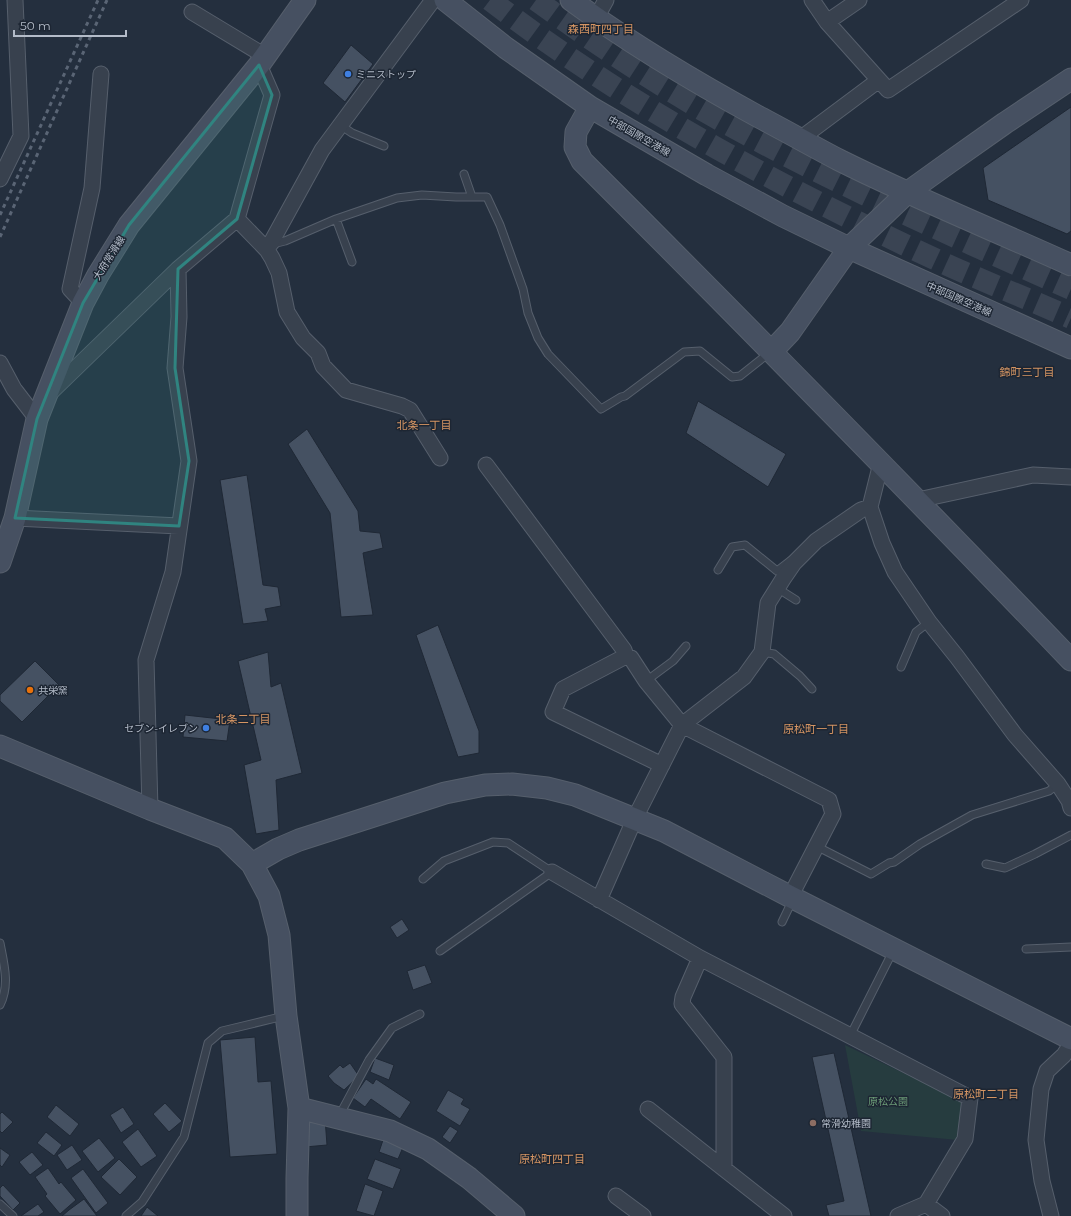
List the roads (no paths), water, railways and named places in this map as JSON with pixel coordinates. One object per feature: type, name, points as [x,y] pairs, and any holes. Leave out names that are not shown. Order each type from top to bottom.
[{"type":"street","points":[[0,180],[21,136],[14,0]]},
{"type":"street","name":"大府常滑線","points":[[0,562],[15,518],[37,419],[82,303],[129,226],[262,61],[305,0]]},
{"type":"street","points":[[266,250],[322,150],[433,0]]},
{"type":"street","name":"中部国際空港線","points":[[445,0],[506,48],[590,107],[707,175],[783,216],[849,248],[929,286],[1071,348]]},
{"type":"street","points":[[571,0],[660,61],[839,160],[1071,265]]},
{"type":"street","points":[[596,18],[606,0]]},
{"type":"street","points":[[812,0],[827,22],[888,90],[1021,0]]},
{"type":"street","points":[[827,22],[859,0]]},
{"type":"street","points":[[45,398],[178,269],[237,219],[272,95],[262,61],[192,12]]},
{"type":"street","points":[[82,303],[70,289],[92,188],[101,74]]},
{"type":"street","points":[[772,351],[790,332],[849,248],[908,192],[1071,79]]},
{"type":"street","points":[[800,139],[879,80]]},
{"type":"street","points":[[590,107],[576,132],[575,147],[582,161],[772,351],[918,500],[1071,660]]},
{"type":"street","points":[[237,219],[272,258],[279,273],[287,312],[303,338],[318,354],[323,366],[346,390],[402,406],[410,410],[440,458]]},
{"type":"street","points":[[150,809],[146,660],[173,572],[189,460],[175,368],[179,317],[178,269]]},
{"type":"street","points":[[0,363],[14,389],[37,419]]},
{"type":"street","points":[[881,463],[870,507],[882,543],[896,572],[929,622],[957,657],[1014,735],[1058,784],[1069,801],[1071,808]]},
{"type":"street","points":[[486,465],[624,650],[626,656],[631,658],[646,681],[682,725],[829,800],[833,814],[816,846],[792,898]]},
{"type":"street","points":[[918,500],[1033,475],[1071,477]]},
{"type":"street","points":[[599,900],[635,818],[682,725],[744,677],[762,652],[768,603],[794,563],[816,541],[861,510],[870,507]]},
{"type":"street","points":[[15,518],[179,526]]},
{"type":"street","points":[[626,656],[563,689],[553,712],[662,765]]},
{"type":"street","points":[[0,746],[150,809],[226,838],[252,864],[269,896],[279,934],[286,1016],[299,1108],[297,1216]]},
{"type":"street","points":[[252,864],[278,849],[299,840],[444,793],[485,785],[512,784],[547,788],[575,795],[664,831],[792,898],[1071,1039]]},
{"type":"street","points":[[552,872],[700,958],[970,1098],[965,1139],[926,1204],[898,1216]]},
{"type":"street","points":[[700,958],[683,997],[682,1004],[724,1057],[724,1169]]},
{"type":"street","points":[[1051,1216],[1042,1181],[1036,1140],[1041,1089],[1047,1071],[1064,1055],[1071,1044]]},
{"type":"street","points":[[299,1108],[390,1131],[428,1149],[469,1178],[514,1216]]},
{"type":"street","points":[[648,1109],[782,1216]]},
{"type":"street","points":[[616,1196],[643,1216]]},
{"type":"street","points":[[926,1204],[942,1216]]},
{"type":"lane","points":[[340,125],[352,133],[384,146]]},
{"type":"lane","points":[[464,174],[472,197]]},
{"type":"lane","points":[[266,250],[277,243],[336,219],[397,198],[422,194],[487,197],[500,225],[523,289],[528,313],[538,338],[548,354],[601,409],[625,396],[684,352],[700,351],[732,377],[740,376],[772,351]]},
{"type":"lane","points":[[336,219],[352,262]]},
{"type":"lane","points":[[718,570],[732,547],[745,545],[777,571],[791,561],[794,563]]},
{"type":"lane","points":[[777,588],[796,600]]},
{"type":"lane","points":[[758,615],[763,606],[768,603]]},
{"type":"lane","points":[[901,667],[916,632],[929,622]]},
{"type":"lane","points":[[646,681],[673,661],[686,646]]},
{"type":"lane","points":[[762,652],[774,654],[800,676],[812,689]]},
{"type":"lane","points":[[816,846],[871,874],[889,863],[894,862],[920,844],[972,815],[1049,791],[1058,784]]},
{"type":"lane","points":[[986,864],[1005,868],[1071,835]]},
{"type":"lane","points":[[424,879],[444,861],[493,842],[508,843],[552,872],[440,951]]},
{"type":"lane","points":[[782,922],[792,898]]},
{"type":"lane","points":[[0,944],[6,974],[4,997],[0,1005]]},
{"type":"lane","points":[[1026,949],[1071,947]]},
{"type":"lane","points":[[850,1036],[894,949]]},
{"type":"lane","points":[[338,1117],[369,1060],[392,1028],[420,1014]]},
{"type":"lane","points":[[126,1216],[142,1202],[184,1137],[208,1043],[222,1030],[286,1016]]},
{"type":"lane","points":[[0,1204],[13,1216]]},
{"type":"tunnel","points":[[490,0],[542,39],[596,75],[707,143],[822,204],[939,261],[1071,318]]},
{"type":"tunnel","points":[[536,0],[645,75],[690,103],[757,140],[890,207],[1071,289]]},
{"type":"railway","points":[[0,215],[98,0]]},
{"type":"railway","points":[[0,237],[107,0]]},
{"type":"place","name":"ミニストップ","points":[[348,74]]},
{"type":"place","name":"共栄窯","points":[[30,690]]},
{"type":"place","name":"セブン-イレブン","points":[[206,728]]},
{"type":"place","name":"常滑幼稚園","points":[[813,1123]]},
{"type":"district","name":"森西町四丁目","points":[[601,29]]},
{"type":"district","name":"錦町三丁目","points":[[1027,372]]},
{"type":"district","name":"北条一丁目","points":[[424,425]]},
{"type":"district","name":"北条二丁目","points":[[243,719]]},
{"type":"district","name":"原松町一丁目","points":[[816,729]]},
{"type":"district","name":"原松町二丁目","points":[[986,1094]]},
{"type":"district","name":"原松町四丁目","points":[[552,1159]]},
{"type":"park label","name":"原松公園","points":[[888,1101]]}]
